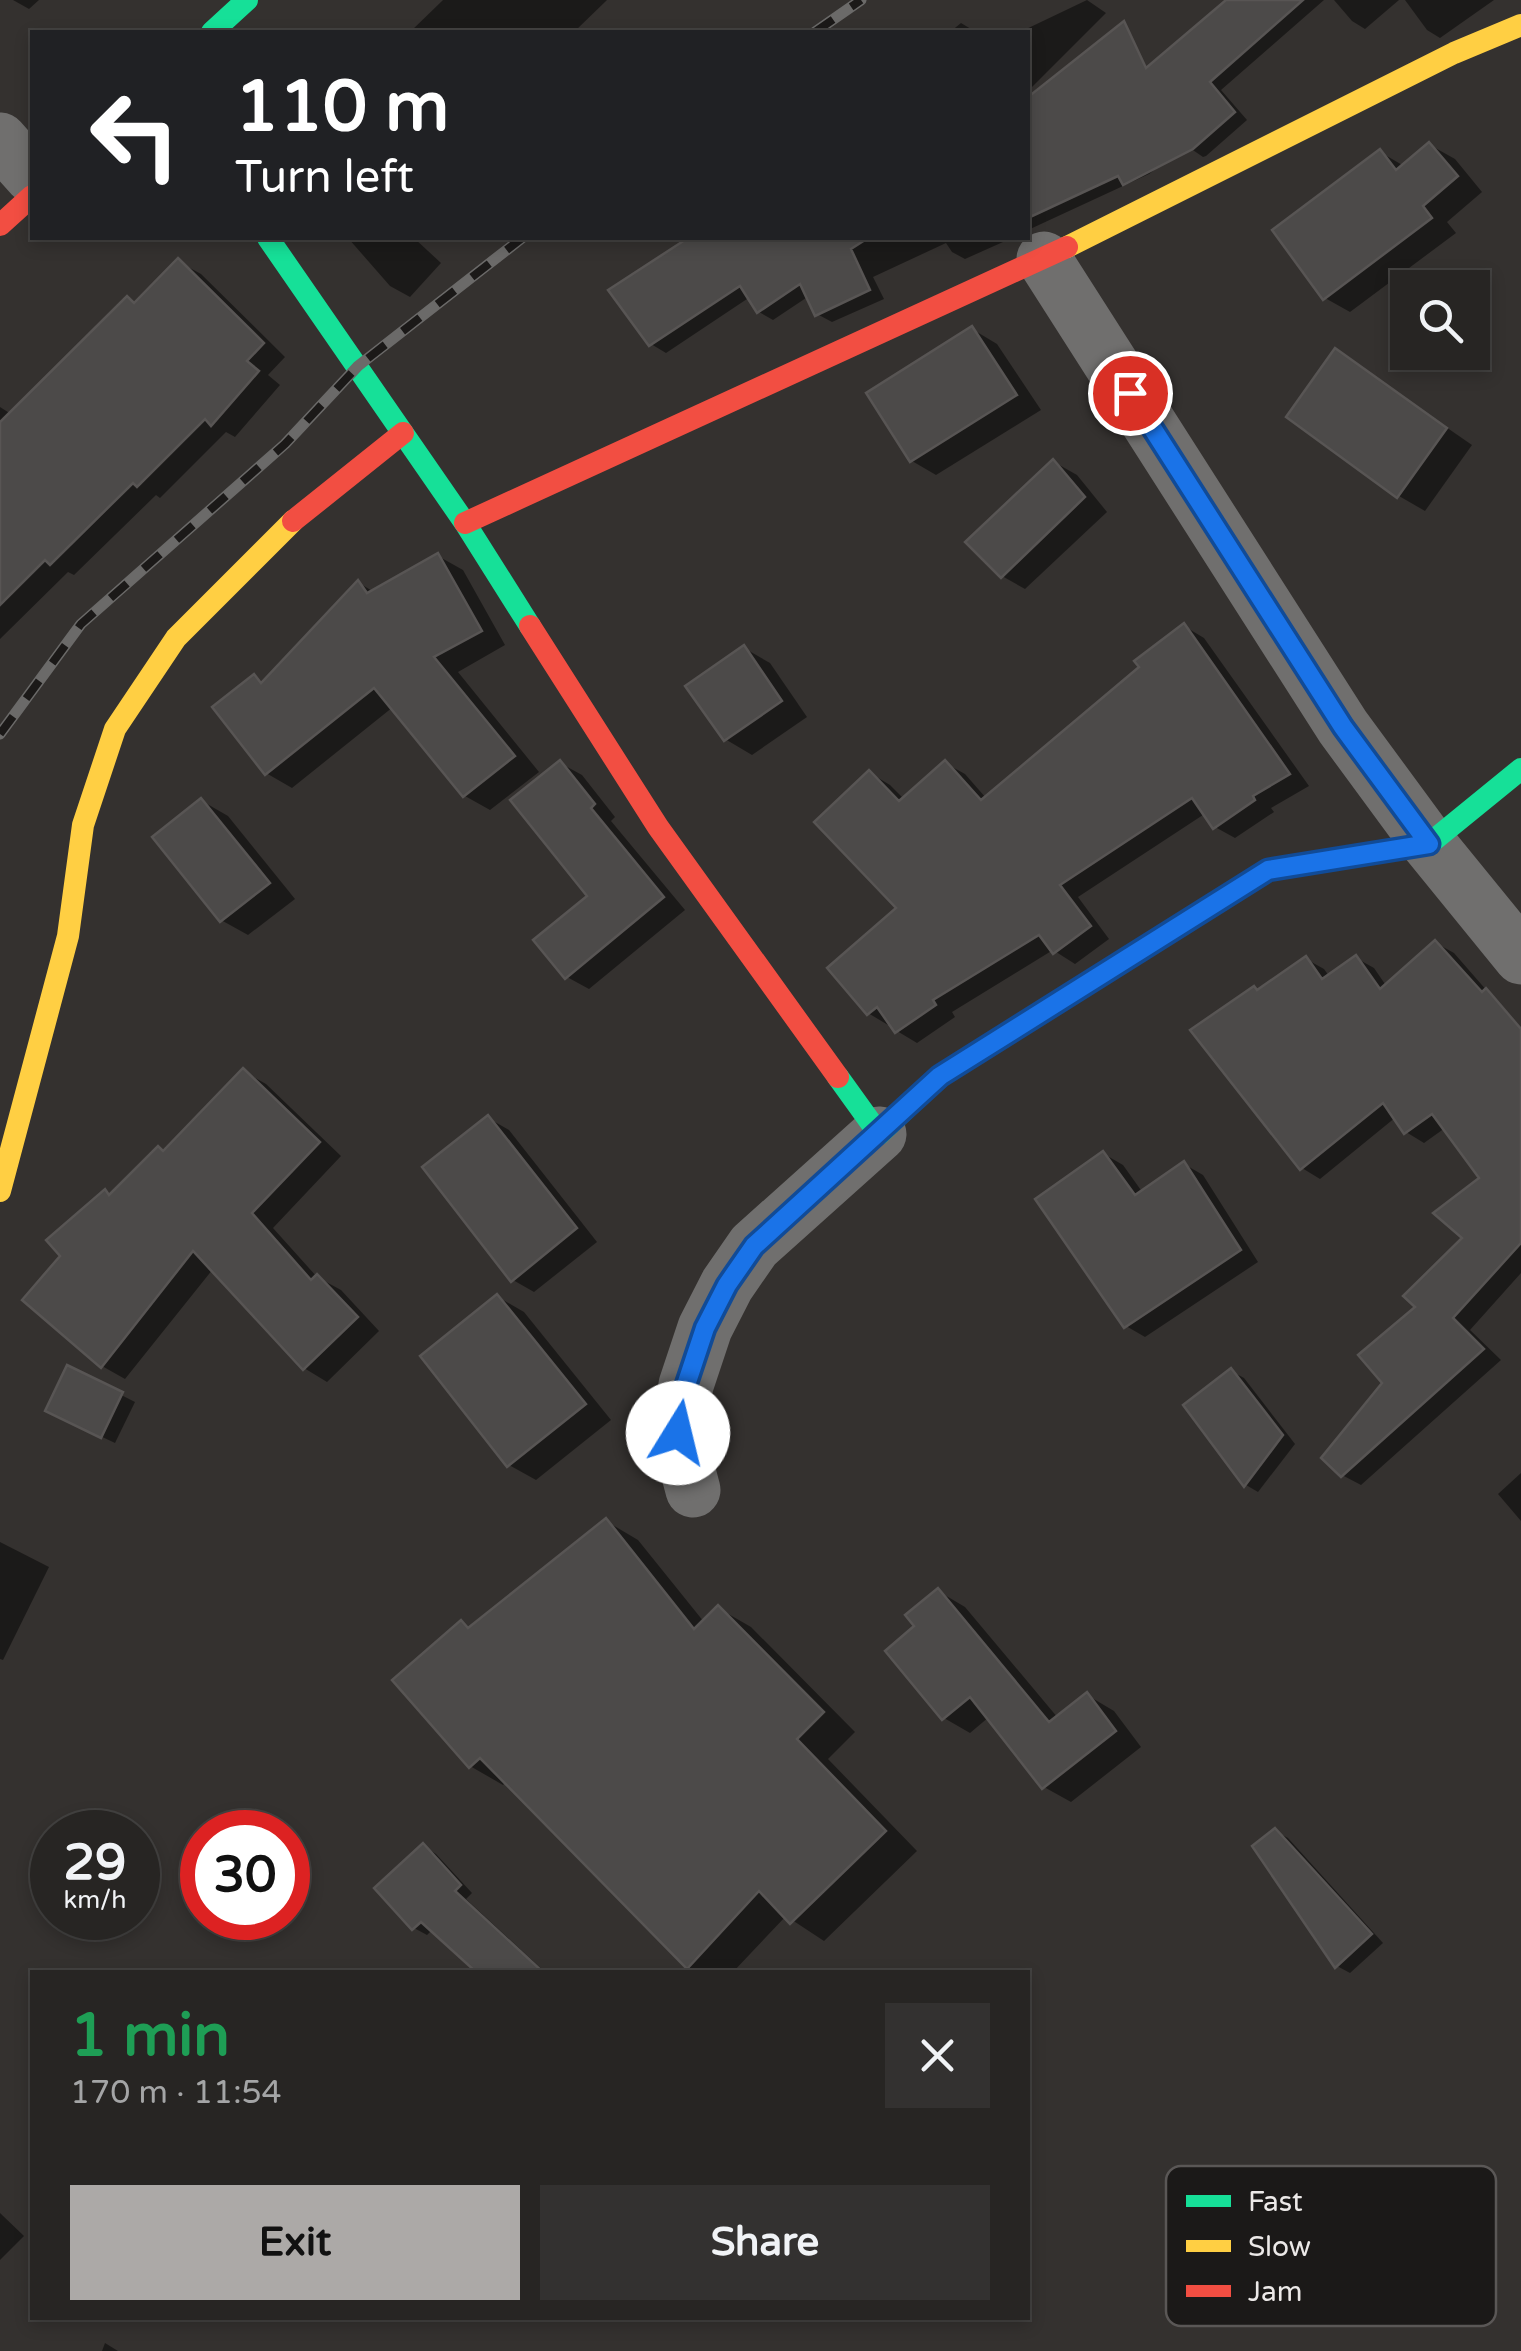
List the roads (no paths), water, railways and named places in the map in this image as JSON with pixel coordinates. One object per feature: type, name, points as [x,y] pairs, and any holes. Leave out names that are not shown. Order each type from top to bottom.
[{"type":"main road","points":[[214,30],[248,0]]},
{"type":"main road","points":[[465,524],[1044,259],[1454,54],[1521,25]]},
{"type":"main road","points":[[0,225],[30,198]]},
{"type":"main road","points":[[269,240],[465,524],[658,827],[879,1134],[940,1076],[1268,870],[1429,844],[1521,769]]},
{"type":"main road","points":[[0,1191],[68,936],[83,825],[115,728],[176,638],[264,547],[403,433]]},
{"type":"street","points":[[0,140],[30,174]]},
{"type":"street","points":[[1044,259],[1343,727],[1429,844],[1521,958]]},
{"type":"street","points":[[694,1490],[678,1433],[686,1385],[705,1328],[727,1285],[754,1246],[879,1134]]},
{"type":"railway","points":[[818,30],[861,0]]},
{"type":"railway","points":[[0,734],[81,624],[285,444],[358,366],[519,240]]}]
